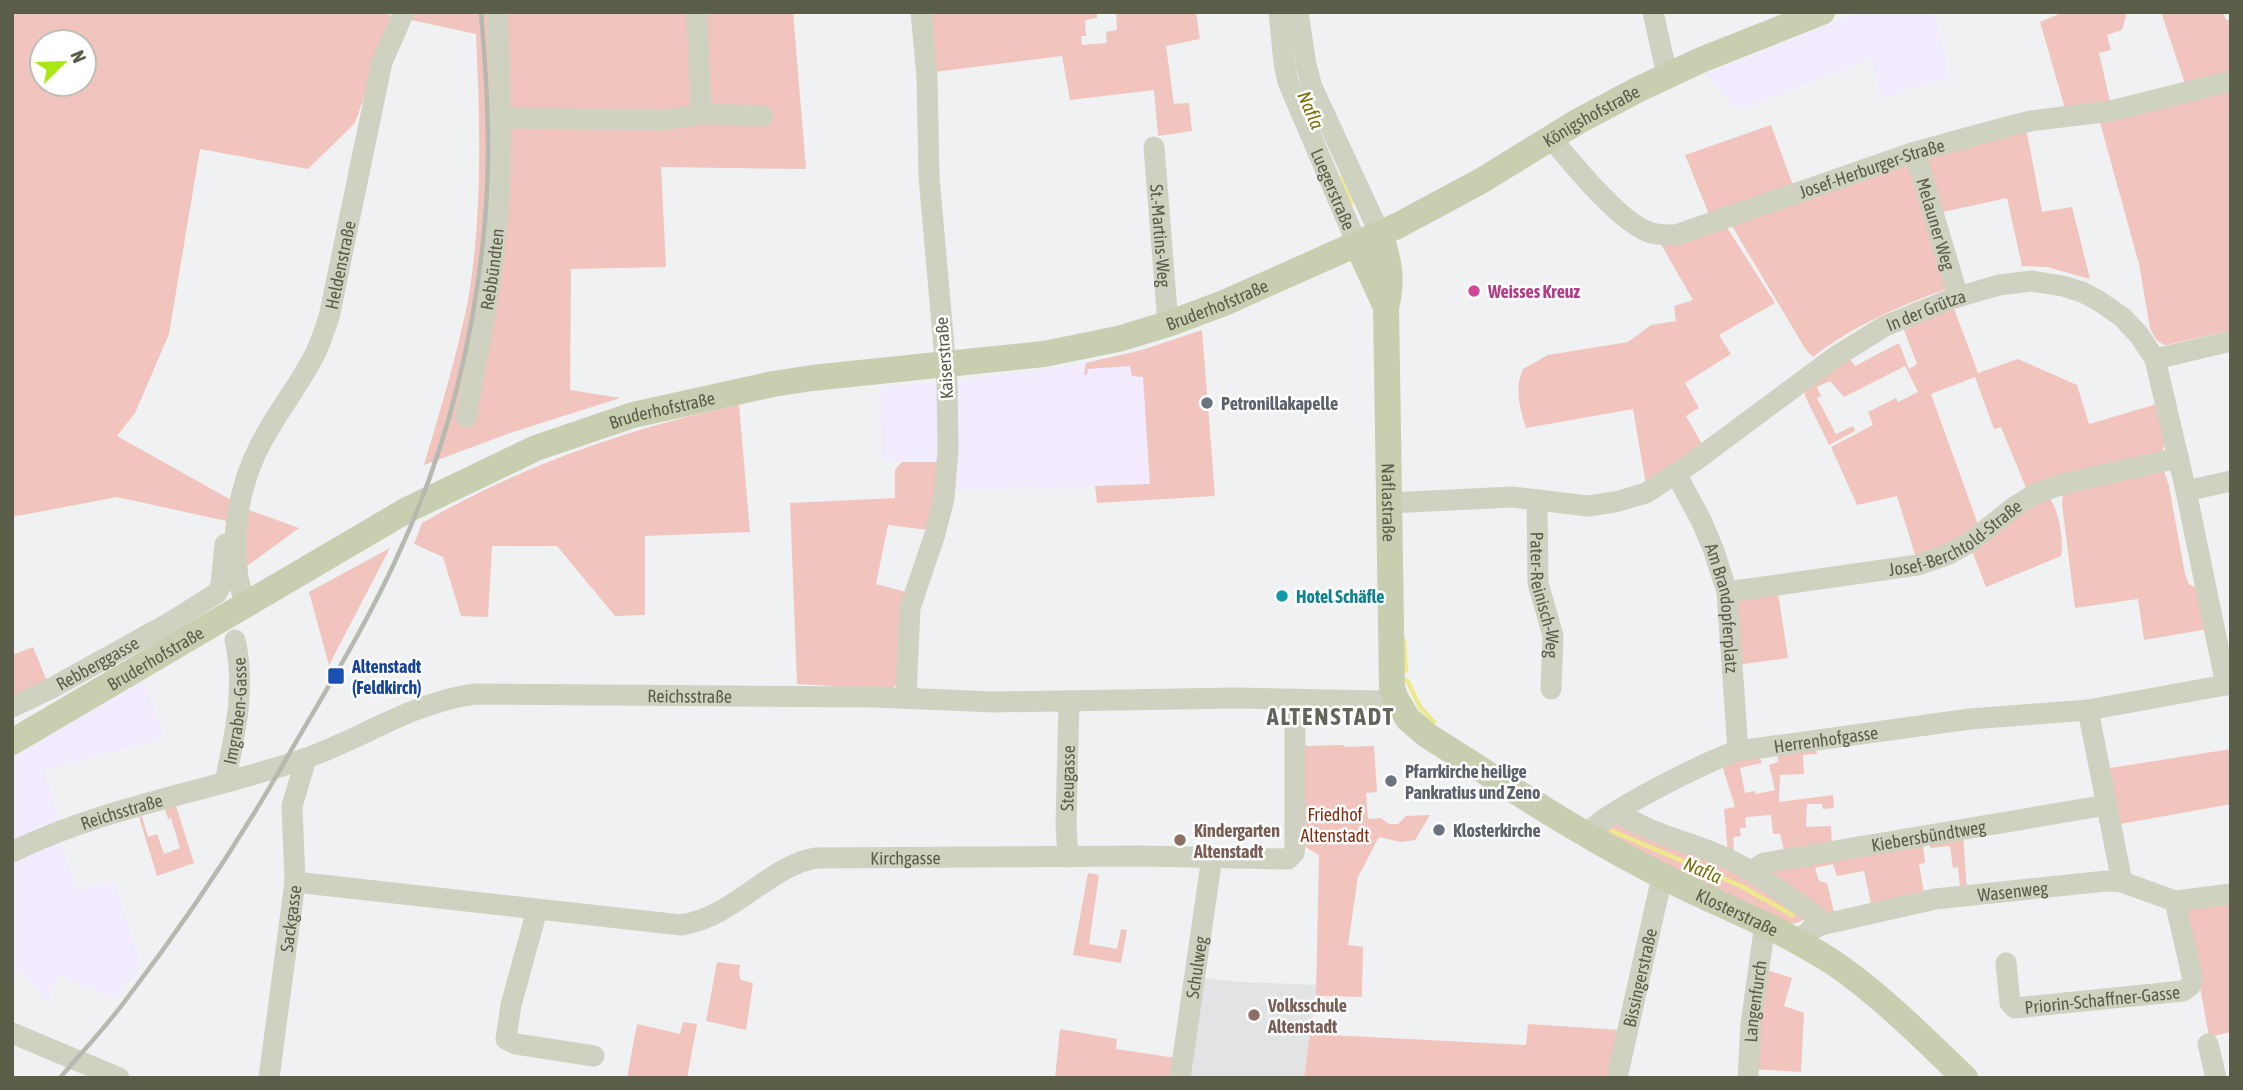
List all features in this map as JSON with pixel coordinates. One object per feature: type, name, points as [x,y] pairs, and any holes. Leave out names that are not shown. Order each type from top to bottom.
[{"type":"main road","name":"Königshofstraße","points":[[1369,239],[1481,181],[1593,113],[1667,75],[1822,12]]},
{"type":"main road","name":"Bruderhofstraße","points":[[12,742],[244,603],[407,510],[536,448],[584,430],[685,402],[773,384],[946,366],[1083,347],[1168,324],[1369,239]]},
{"type":"main road","name":"Naflastraße","points":[[1369,239],[1390,267],[1391,282],[1386,307],[1391,661],[1395,697]]},
{"type":"main road","name":"Klosterstraße","points":[[1395,697],[1408,719],[1428,736],[1587,834],[1662,877],[1765,924],[1833,963],[1872,992],[1965,1078]]},
{"type":"street","name":"Heldenstraße","points":[[244,603],[239,587],[236,554],[240,503],[259,447],[316,353],[329,317],[382,62],[404,12]]},
{"type":"street","name":"Rebbündten","points":[[466,417],[494,262],[500,186],[502,118],[497,12]]},
{"type":"street","points":[[697,12],[701,114]]},
{"type":"street","name":"Kaiserstraße","points":[[906,698],[910,608],[944,498],[948,450],[946,366],[929,177],[927,77],[921,12]]},
{"type":"street","name":"Luegerstraße","points":[[1279,12],[1288,82],[1369,239]]},
{"type":"street","name":"Naflastraße","points":[[1298,12],[1312,87],[1369,239]]},
{"type":"street","points":[[1653,12],[1667,75]]},
{"type":"street","name":"Josef-Herburger-Straße","points":[[1551,138],[1618,211],[1644,230],[1665,235],[1689,230],[1915,152],[2030,121],[2112,111],[2231,81]]},
{"type":"street","points":[[502,118],[665,120],[701,114],[764,116]]},
{"type":"street","name":"St.-Martins-Weg","points":[[1154,147],[1168,324]]},
{"type":"street","name":"Melauner Weg","points":[[1915,152],[1958,297]]},
{"type":"street","name":"In der Grütza","points":[[1389,503],[1512,497],[1588,506],[1646,494],[1869,334],[1958,297],[2016,282],[2032,281],[2063,286],[2082,292],[2122,317],[2139,335],[2155,359],[2228,684]]},
{"type":"street","points":[[2155,359],[2231,341]]},
{"type":"street","name":"Josef-Berchtold-Straße","points":[[1727,593],[1918,565],[1949,554],[1969,543],[2014,507],[2037,493],[2066,483],[2178,458]]},
{"type":"street","name":"Am Brandopferplatz","points":[[1676,474],[1706,530],[1727,593],[1738,751]]},
{"type":"street","points":[[2186,491],[2231,481]]},
{"type":"street","name":"Pater-Reinisch-Weg","points":[[1537,500],[1538,583],[1553,636],[1551,689]]},
{"type":"street","name":"Heldenstraße","points":[[217,593],[221,585],[227,521],[234,505],[240,503]]},
{"type":"street","name":"Rebberggasse","points":[[12,707],[135,642],[217,593]]},
{"type":"street","name":"Imgraben-Gasse","points":[[225,782],[236,727],[240,687],[239,658],[234,640]]},
{"type":"street","name":"Herrenhofgasse","points":[[1587,834],[1599,822],[1617,811],[1717,757],[1738,751],[1970,719],[2088,710],[2228,684]]},
{"type":"street","name":"Reichsstraße","points":[[12,852],[101,817],[304,759],[420,707],[475,694],[906,698],[994,702],[1295,699],[1378,701],[1395,697]]},
{"type":"street","name":"Kirchgasse","points":[[295,882],[681,925],[717,913],[807,859],[1292,857],[1295,846],[1295,699]]},
{"type":"street","name":"Steugasse","points":[[1068,857],[1066,825],[1069,701]]},
{"type":"street","points":[[2088,710],[2122,881]]},
{"type":"street","name":"Sackgasse","points":[[269,1078],[295,882],[292,806],[304,759]]},
{"type":"street","name":"Kiebersbündtweg","points":[[1751,871],[1764,863],[2107,805]]},
{"type":"street","points":[[1617,811],[1635,823],[1698,846],[1751,871],[1816,916],[1821,925]]},
{"type":"street","name":"Schulweg","points":[[1180,1078],[1212,857]]},
{"type":"street","name":"Bissingerstraße","points":[[1618,1078],[1662,877]]},
{"type":"street","name":"Wasenweg","points":[[1797,941],[1808,931],[1821,925],[1935,899],[1975,894],[2122,881],[2175,901],[2231,894]]},
{"type":"street","name":"Priorin-Schaffner-Gasse","points":[[2006,963],[2010,1003],[2015,1008],[2183,991],[2193,980],[2175,901]]},
{"type":"street","points":[[537,910],[511,1005],[506,1039],[516,1044],[594,1056]]},
{"type":"street","name":"Langenfurch","points":[[1748,1078],[1751,1024],[1765,924]]},
{"type":"street","points":[[12,1033],[91,1073],[119,1078]]},
{"type":"street","points":[[2208,1044],[2216,1078]]},
{"type":"shaded area","points":[[1861,12],[1934,12],[1949,78],[1881,98],[1872,58],[1739,110],[1705,74]]},
{"type":"shaded area","points":[[1142,350],[1150,484],[944,491],[946,462],[882,461],[880,387],[936,383],[1062,367]]},
{"type":"shaded area","points":[[143,680],[162,731],[158,740],[44,770],[61,831],[56,834],[78,891],[114,881],[140,965],[115,998],[58,974],[47,1002],[20,969],[12,987],[12,758]]},
{"type":"shaded area","name":"Volksschule Altenstadt","points":[[1200,978],[1317,985],[1304,1078],[1184,1078]]},
{"type":"green space","points":[[12,12],[386,12],[392,17],[355,123],[308,169],[200,149],[169,334],[135,413],[117,436],[249,510],[299,528],[221,585],[226,521],[117,497],[12,517]]},
{"type":"green space","points":[[416,12],[793,12],[806,169],[661,167],[666,267],[571,269],[570,390],[620,398],[510,433],[424,465],[468,300],[476,234],[479,134],[476,34],[411,20]]},
{"type":"green space","points":[[931,12],[1097,12],[1097,18],[1085,20],[1086,36],[1081,36],[1082,45],[1107,43],[1106,32],[1117,30],[1116,12],[1196,12],[1200,39],[1166,46],[1174,104],[1189,103],[1192,131],[1158,136],[1154,90],[1070,100],[1062,56],[935,72]]},
{"type":"green space","points":[[2064,12],[2127,12],[2122,30],[2107,35],[2111,50],[2099,53],[2111,106],[2066,112],[2040,22]]},
{"type":"green space","points":[[2161,12],[2223,12],[2226,20],[2231,19],[2231,76],[2186,87]]},
{"type":"green space","points":[[2231,86],[2231,330],[2166,345],[2156,339],[2150,328],[2139,264],[2099,119]]},
{"type":"green space","points":[[1771,125],[1794,188],[1710,217],[1685,155]]},
{"type":"green space","points":[[2026,128],[2042,212],[2072,207],[2090,279],[2047,267],[2022,266],[2007,198],[1938,213],[1928,160],[1931,156]]},
{"type":"green space","points":[[1899,164],[1911,166],[1946,289],[1877,318],[1813,357],[1806,350],[1732,226]]},
{"type":"green space","points":[[1726,226],[1775,303],[1719,335],[1731,354],[1685,383],[1699,408],[1686,416],[1703,446],[1646,485],[1633,409],[1526,428],[1518,391],[1523,369],[1548,355],[1628,342],[1651,325],[1676,321],[1674,306],[1693,300],[1659,241]]},
{"type":"green space","points":[[1953,306],[1978,373],[2018,359],[2077,385],[2089,424],[2157,404],[2165,443],[2162,453],[2026,488],[2001,427],[1994,429],[1975,377],[1931,394],[1980,530],[1917,561],[1897,496],[1857,505],[1831,447],[1873,425],[1868,412],[1896,398],[1898,402],[1918,392],[1905,366],[1844,397],[1830,381],[1817,387],[1821,396],[1817,398],[1836,434],[1853,426],[1855,431],[1829,445],[1805,391],[1847,355],[1855,366],[1899,343],[1909,369],[1917,364],[1903,328]]},
{"type":"green space","points":[[1202,330],[1215,496],[1097,503],[1095,486],[1150,484],[1143,377],[1132,376],[1130,366],[1088,369],[1087,375],[1084,375],[1086,363],[1142,350]]},
{"type":"green space","points":[[739,405],[750,532],[645,536],[645,615],[615,616],[557,546],[492,546],[488,617],[461,616],[443,557],[414,544],[422,523],[537,467],[616,437]]},
{"type":"green space","points":[[902,462],[938,462],[937,487],[928,530],[888,525],[876,584],[906,592],[898,684],[890,689],[797,684],[790,503],[895,498],[895,470]]},
{"type":"green space","points":[[2163,468],[2169,486],[2185,574],[2189,584],[2199,589],[2208,629],[2144,640],[2138,599],[2075,608],[2062,504],[2063,493]]},
{"type":"green space","points":[[2049,497],[2060,526],[2061,556],[1986,587],[1971,548],[2002,525]]},
{"type":"green space","points":[[390,548],[329,665],[309,592]]},
{"type":"green space","points":[[1778,592],[1788,658],[1737,665],[1736,606],[1740,600]]},
{"type":"green space","points":[[33,647],[47,681],[12,697],[12,655]]},
{"type":"green space","points":[[1815,744],[1817,754],[1803,755],[1804,774],[1780,775],[1779,802],[1833,795],[1834,808],[1823,809],[1822,804],[1807,804],[1806,827],[1831,826],[1832,847],[1785,855],[1780,834],[1773,834],[1771,815],[1747,817],[1746,828],[1740,828],[1741,836],[1733,837],[1734,849],[1728,854],[1724,809],[1735,807],[1721,762],[1758,753],[1762,763],[1740,768],[1745,793],[1755,791],[1756,794],[1775,790],[1769,765],[1778,762],[1777,749]]},
{"type":"green space","name":"Friedhof Altenstadt","points":[[1302,746],[1374,746],[1377,792],[1366,793],[1368,819],[1381,818],[1389,824],[1398,824],[1406,816],[1430,815],[1415,840],[1401,842],[1379,837],[1358,877],[1348,945],[1363,947],[1362,997],[1316,996],[1319,855],[1304,846]]},
{"type":"green space","points":[[2231,749],[2231,804],[2115,825],[2104,769]]},
{"type":"green space","points":[[176,806],[194,863],[157,876],[139,817],[142,816],[148,837],[157,834],[164,854],[180,848],[171,818],[168,819],[165,809]]},
{"type":"green space","points":[[1613,821],[1699,850],[1807,918],[1789,924],[1605,837],[1606,827]]},
{"type":"green space","points":[[1963,835],[1967,889],[1960,887],[1958,867],[1953,868],[1950,846],[1930,848],[1930,844],[1923,844],[1925,863],[1919,864],[1924,893],[1872,908],[1864,871],[1837,876],[1833,864],[1815,868],[1819,881],[1827,883],[1835,916],[1825,915],[1765,869]]},
{"type":"green space","points":[[1088,873],[1099,875],[1089,944],[1117,949],[1121,929],[1127,930],[1121,963],[1073,955]]},
{"type":"green space","points":[[2231,898],[2231,1032],[2209,1037],[2186,909]]},
{"type":"green space","points":[[717,962],[740,965],[741,980],[753,983],[746,1030],[706,1021]]},
{"type":"green space","points":[[1764,969],[1792,978],[1784,1006],[1804,1013],[1801,1072],[1753,1069]]},
{"type":"green space","points":[[683,1022],[697,1024],[687,1078],[627,1078],[637,1024],[680,1034]]},
{"type":"green space","points":[[1528,1024],[1620,1030],[1613,1078],[1304,1078],[1310,1034],[1526,1045]]},
{"type":"green space","points":[[1060,1029],[1117,1039],[1116,1049],[1176,1058],[1173,1078],[1055,1078]]},
{"type":"waterway","name":"Nafla","points":[[1340,178],[1351,203]]},
{"type":"waterway","name":"Nafla","points":[[1404,640],[1406,671]]},
{"type":"waterway","name":"Nafla","points":[[1407,680],[1420,707],[1434,722]]},
{"type":"waterway","name":"Nafla","points":[[1612,831],[1741,886],[1792,915]]},
{"type":"railway","points":[[60,1078],[147,972],[252,817],[363,626],[418,508],[433,468],[457,386],[481,261],[488,142],[481,12]]},
{"type":"place","name":"Weisses Kreuz","points":[[1474,291]]},
{"type":"place","name":"Petronillakapelle","points":[[1207,403]]},
{"type":"place","name":"Hotel Schäfle","points":[[1282,596]]},
{"type":"place","name":"Altenstadt (Feldkirch)","points":[[336,676]]},
{"type":"place","name":"Pfarrkirche heilige Pankratius und Zeno","points":[[1391,781]]},
{"type":"place","name":"Klosterkirche","points":[[1439,830]]},
{"type":"place","name":"Kindergarten Altenstadt","points":[[1180,840]]},
{"type":"place","name":"Volksschule Altenstadt","points":[[1254,1015]]},
{"type":"district","name":"ALTENSTADT","points":[[1331,716]]}]
